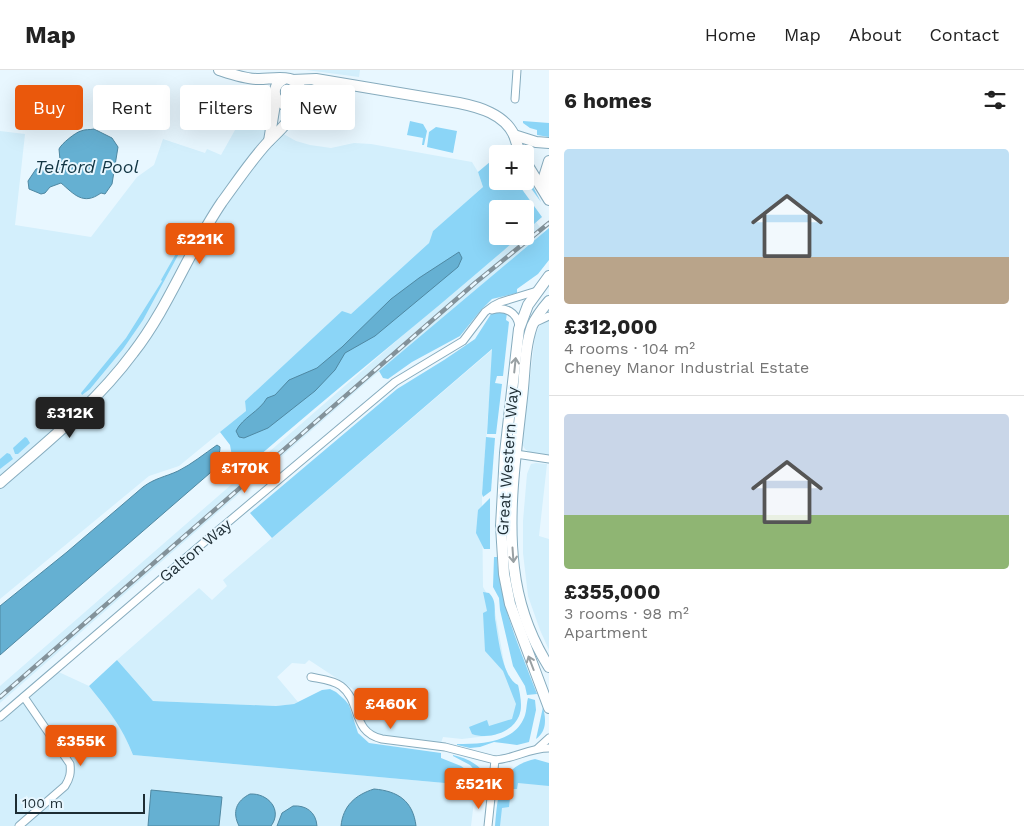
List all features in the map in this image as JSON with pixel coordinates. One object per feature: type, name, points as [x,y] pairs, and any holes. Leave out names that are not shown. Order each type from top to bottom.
[{"type":"main road","points":[[219,70],[246,73],[258,79],[281,102]]},
{"type":"main road","points":[[258,79],[316,79],[474,106],[494,115],[514,135],[518,145]]},
{"type":"main road","points":[[269,141],[277,84],[288,79]]},
{"type":"main road","points":[[288,79],[297,85]]},
{"type":"main road","points":[[324,85],[330,82]]},
{"type":"main road","points":[[0,483],[88,406],[134,352],[160,312],[212,218],[269,141],[281,130]]},
{"type":"main road","points":[[514,135],[532,141],[549,143]]},
{"type":"main road","points":[[544,191],[544,177],[549,161]]},
{"type":"main road","points":[[534,175],[549,200]]},
{"type":"main road","name":"Great Western Way","points":[[549,276],[537,290],[528,305],[519,329],[502,489],[502,558],[510,604],[549,708]]},
{"type":"main road","name":"Great Western Way","points":[[549,301],[533,324],[527,347],[516,454],[512,518],[514,568],[524,614],[534,639],[549,667]]},
{"type":"street","points":[[515,99],[517,70]]},
{"type":"street","name":"Galton Way","points":[[0,717],[395,382],[463,341],[485,312],[502,302],[537,290]]},
{"type":"street","points":[[485,312],[500,308],[508,310],[517,317],[519,329]]},
{"type":"street","points":[[533,324],[549,316]]},
{"type":"street","points":[[516,454],[549,459]]},
{"type":"street","points":[[311,677],[335,683],[342,687],[352,698],[361,725],[375,737],[445,747],[495,760],[506,759],[538,748],[549,748]]},
{"type":"street","points":[[19,826],[65,786],[71,772],[70,764],[24,697]]},
{"type":"street","points":[[538,748],[549,738]]},
{"type":"street","points":[[488,826],[495,760]]},
{"type":"shaded area","points":[[306,70],[360,70],[359,77]]},
{"type":"shaded area","points":[[410,121],[423,124],[427,131],[424,145],[422,145],[423,138],[407,135]]},
{"type":"shaded area","points":[[523,121],[549,123],[549,137],[537,135],[537,130],[530,128]]},
{"type":"shaded area","points":[[271,127],[296,141],[310,145],[331,148],[354,143],[371,144],[472,162],[483,187],[433,231],[429,243],[351,314],[342,312],[245,401],[246,411],[179,466],[149,476],[0,599],[0,131],[25,134],[15,225],[91,237],[137,177],[154,165],[163,139],[205,153],[207,149],[221,155],[235,130],[271,130]]},
{"type":"shaded area","points":[[436,127],[457,131],[453,153],[427,147],[429,132]]},
{"type":"shaded area","points":[[489,163],[489,190],[522,190],[530,200],[489,200],[489,245],[509,245],[243,470],[234,468],[230,445],[220,432],[246,411],[245,401],[342,311],[351,314],[429,243],[433,231],[483,187],[478,172]]},
{"type":"shaded area","points":[[534,188],[541,202],[532,190]]},
{"type":"shaded area","points":[[534,206],[542,217],[534,224]]},
{"type":"shaded area","points":[[536,222],[544,232],[534,240],[534,224]]},
{"type":"shaded area","points":[[549,228],[549,260],[538,274],[517,289],[517,293],[492,299],[460,336],[412,362],[388,379],[383,378],[379,371],[529,245],[534,245],[534,241]]},
{"type":"shaded area","points":[[189,235],[143,320],[123,349],[90,389],[82,395],[81,393],[126,338],[162,281],[186,236]]},
{"type":"shaded area","points":[[509,245],[529,245],[369,380],[0,703],[0,686],[448,296]]},
{"type":"shaded area","points":[[493,312],[507,313],[506,320],[509,322],[503,376],[497,376],[495,383],[502,384],[496,434],[487,434],[492,349],[272,538],[250,513],[397,389],[475,339]]},
{"type":"shaded area","points":[[549,320],[549,456],[529,452],[522,444],[535,336],[541,323]]},
{"type":"shaded area","points":[[493,349],[482,494],[483,587],[494,606],[505,668],[513,683],[518,685],[519,689],[521,708],[514,724],[495,735],[462,739],[443,737],[441,743],[380,735],[365,724],[363,720],[363,705],[356,691],[309,660],[305,664],[292,663],[277,677],[298,702],[294,704],[276,706],[153,701],[117,660],[199,588],[212,600],[227,586],[223,580]]},
{"type":"shaded area","points":[[25,437],[30,443],[18,454],[15,454],[13,448]]},
{"type":"shaded area","points":[[486,437],[495,438],[491,491],[483,497],[482,494]]},
{"type":"shaded area","points":[[7,453],[13,459],[0,469],[0,459]]},
{"type":"shaded area","points":[[531,464],[547,464],[539,536],[549,539],[549,650],[528,596],[523,553],[523,521],[527,474]]},
{"type":"shaded area","points":[[490,498],[490,549],[484,549],[476,533],[478,510]]},
{"type":"shaded area","points":[[494,557],[497,557],[506,610],[537,694],[527,695],[525,686],[513,666],[499,598],[493,587]]},
{"type":"shaded area","points":[[483,592],[489,593],[493,599],[504,665],[508,674],[518,685],[521,705],[519,716],[511,727],[499,734],[478,736],[472,734],[469,727],[487,720],[489,726],[512,719],[516,704],[503,671],[485,651],[483,613],[487,611]]},
{"type":"shaded area","points":[[117,660],[153,701],[276,706],[294,704],[322,690],[330,689],[336,692],[349,705],[358,733],[369,743],[441,753],[441,758],[461,766],[469,772],[467,785],[133,755],[119,727],[89,686]]},
{"type":"shaded area","points":[[50,668],[89,686],[124,734],[133,755],[467,785],[474,789],[475,793],[471,826],[0,826],[0,711]]},
{"type":"shaded area","points":[[528,698],[535,700],[536,710],[529,742],[517,745],[494,742],[470,748],[457,745],[494,741],[511,733],[518,728],[524,717]]},
{"type":"shaded area","points":[[543,707],[545,716],[544,729],[536,739]]},
{"type":"shaded area","points":[[453,755],[464,758],[480,768],[484,773],[487,784],[470,765]]},
{"type":"shaded area","points":[[535,759],[549,763],[549,786],[518,783],[517,789],[511,789],[509,807],[502,808],[500,826],[495,826],[497,804],[502,784],[514,768]]},
{"type":"shaded area","points":[[549,769],[549,826],[496,826],[508,783]]},
{"type":"water","name":"Telford Pool","points":[[93,129],[112,138],[118,147],[112,184],[105,194],[101,193],[89,198],[79,197],[61,183],[50,187],[45,193],[41,194],[29,189],[28,181],[36,169],[56,165],[60,160],[60,147],[72,136],[84,130]]},
{"type":"water","points":[[459,252],[462,258],[458,267],[375,336],[345,353],[335,370],[315,391],[268,428],[244,438],[239,437],[236,431],[239,426],[267,398],[275,395],[289,380],[317,368],[342,347],[391,299]]},
{"type":"water","points":[[217,445],[220,447],[219,454],[210,473],[0,655],[0,606],[147,484],[183,468]]},
{"type":"water","points":[[374,789],[390,792],[403,799],[412,810],[416,826],[341,826],[344,813],[351,802],[361,794]]},
{"type":"water","points":[[151,790],[222,797],[219,826],[148,826]]},
{"type":"water","points":[[250,794],[263,796],[272,804],[275,814],[271,826],[239,826],[236,816],[237,807],[241,800]]},
{"type":"water","points":[[293,806],[310,810],[315,817],[317,826],[277,826],[282,813]]},
{"type":"railway","points":[[0,697],[475,283],[549,223]]}]
